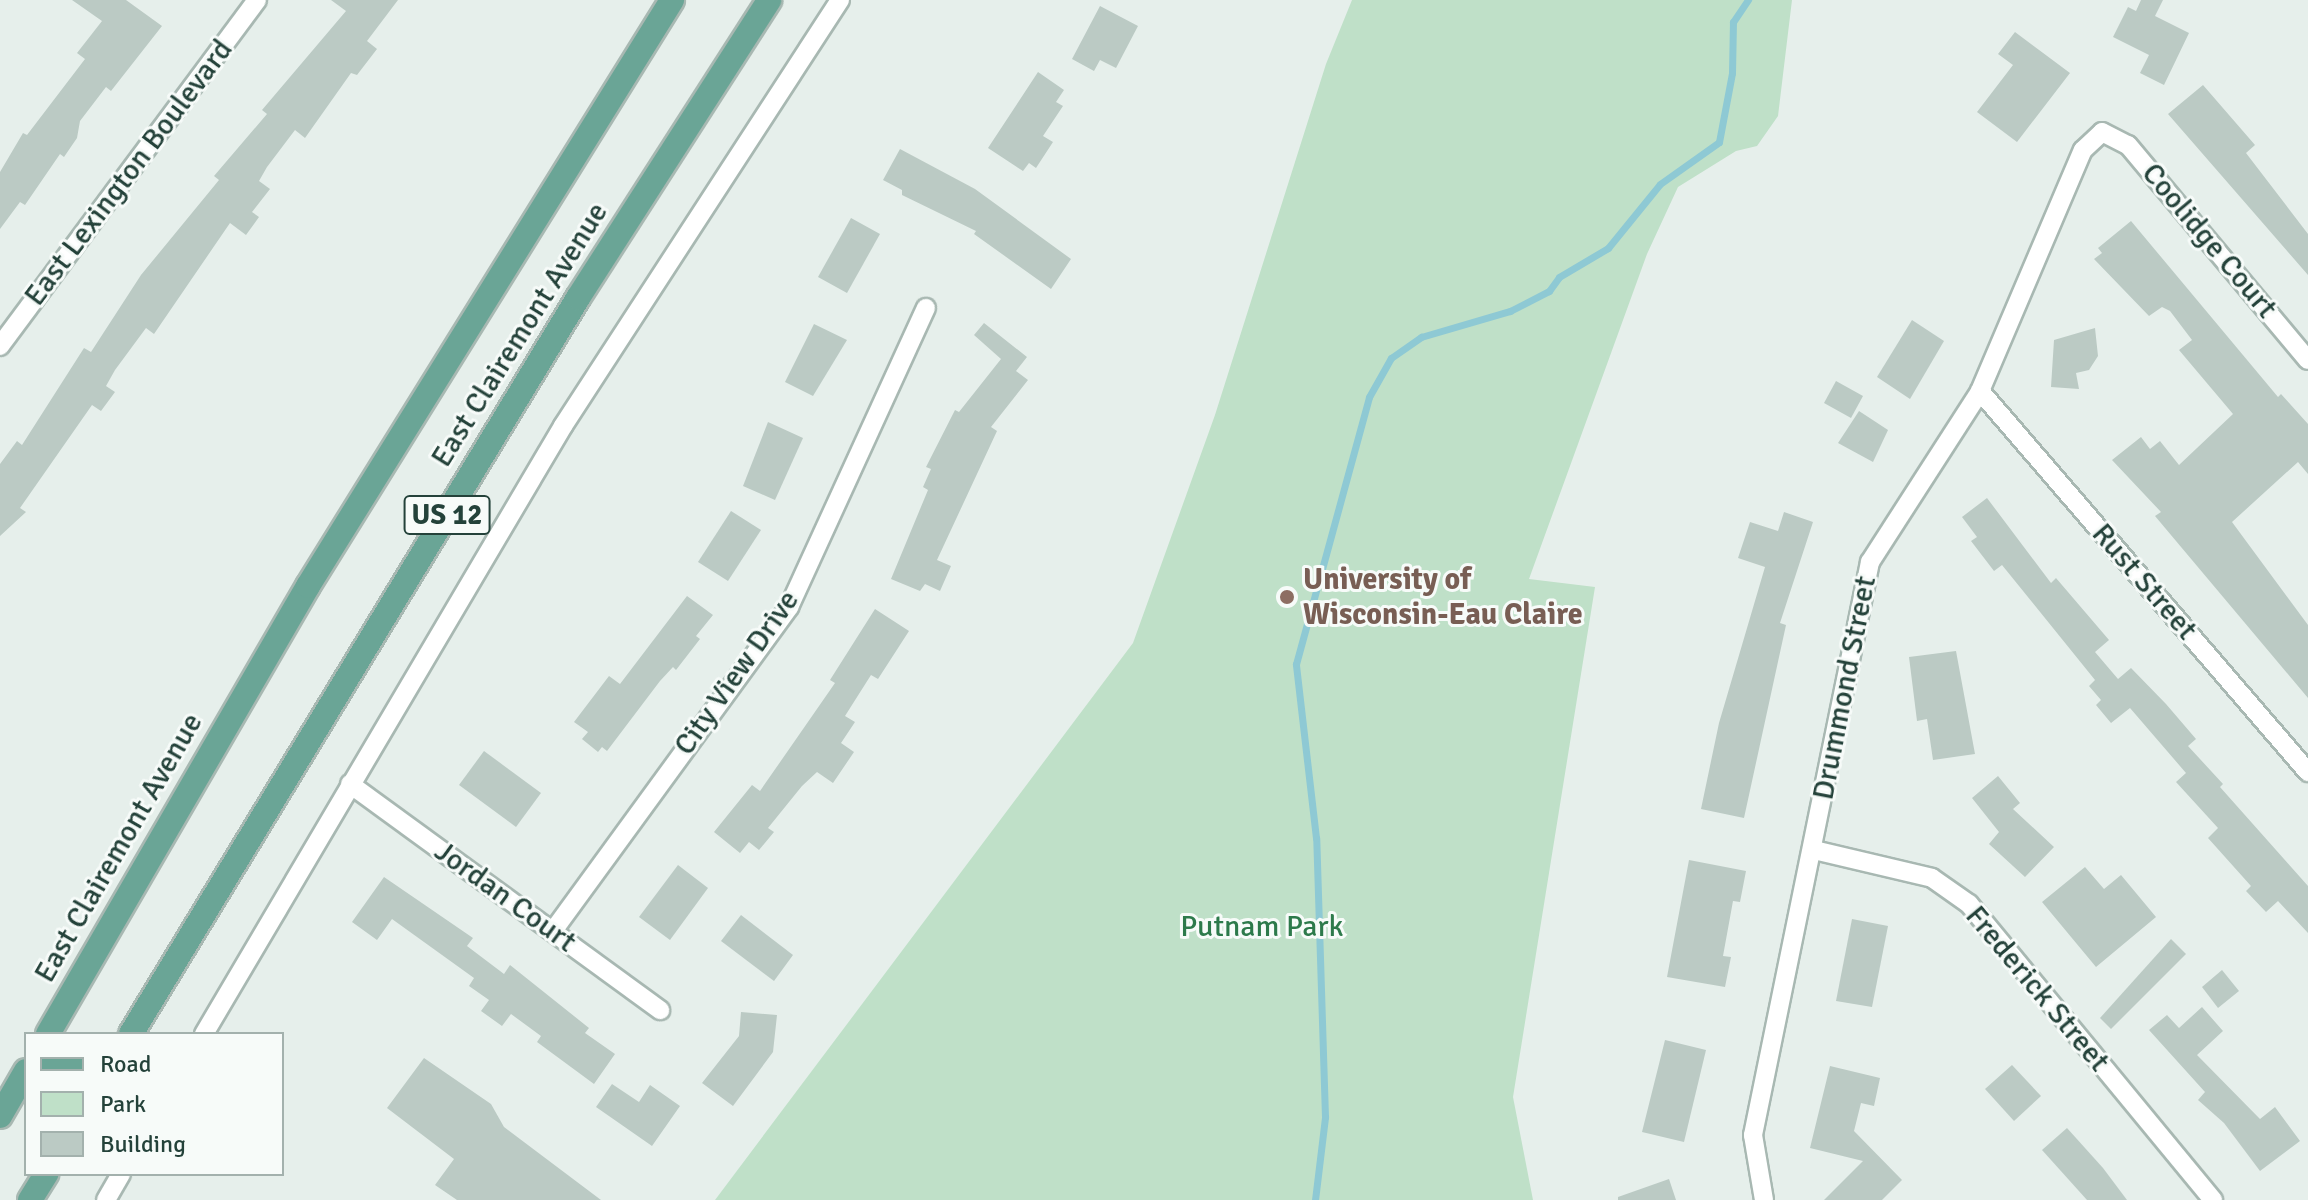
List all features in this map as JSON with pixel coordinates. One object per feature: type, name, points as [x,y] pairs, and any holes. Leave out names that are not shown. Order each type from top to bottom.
[{"type":"main road","name":"East Clairemont Avenue","points":[[49,1032],[308,586],[672,0]]},
{"type":"main road","name":"East Clairemont Avenue","points":[[132,1032],[570,312],[769,0]]},
{"type":"main road","points":[[0,1116],[24,1074]]},
{"type":"main road","points":[[30,1200],[45,1176]]},
{"type":"street","points":[[205,1032],[571,414],[840,0]]},
{"type":"street","name":"East Lexington Boulevard","points":[[0,346],[256,1]]},
{"type":"street","name":"Coolidge Court","points":[[2102,132],[2128,145],[2308,360]]},
{"type":"street","name":"Drummond Street","points":[[1764,1200],[1753,1135],[1814,850],[1870,562],[1980,391],[2083,150],[2102,132]]},
{"type":"street","name":"City View Drive","points":[[553,931],[789,607],[926,308]]},
{"type":"street","name":"Rust Street","points":[[1980,391],[2308,771]]},
{"type":"street","name":"Jordan Court","points":[[350,784],[660,1010]]},
{"type":"street","name":"Frederick Street","points":[[1814,850],[1932,878],[1969,904],[2213,1200]]},
{"type":"street","points":[[106,1200],[120,1176]]},
{"type":"green space","name":"Putnam Park","points":[[1352,0],[1792,0],[1778,116],[1757,146],[1736,151],[1678,187],[1647,254],[1529,579],[1595,587],[1513,1097],[1533,1200],[715,1200],[1133,643],[1215,415],[1326,64]]},
{"type":"building","points":[[72,0],[126,0],[162,26],[111,91],[106,87],[80,121],[77,138],[64,157],[60,154],[25,205],[20,202],[0,229],[0,172],[23,133],[27,135],[85,59],[77,53],[102,21]]},
{"type":"building","points":[[331,0],[398,0],[367,41],[377,49],[357,75],[351,73],[305,138],[295,130],[267,167],[259,181],[270,189],[252,212],[259,217],[246,235],[230,223],[154,334],[146,328],[115,370],[106,386],[115,392],[101,411],[92,405],[20,508],[26,512],[0,536],[0,464],[17,441],[22,445],[84,348],[91,352],[141,275],[219,180],[214,176],[267,114],[262,110],[346,11]]},
{"type":"building","points":[[2141,0],[2163,0],[2155,16],[2189,33],[2164,85],[2140,73],[2149,55],[2113,37],[2128,7],[2136,11]]},
{"type":"building","points":[[1100,6],[1138,26],[1116,68],[1100,60],[1094,71],[1072,59]]},
{"type":"building","points":[[2015,32],[2070,73],[2017,142],[1977,112],[2013,65],[1998,54]]},
{"type":"building","points":[[1038,72],[1064,90],[1056,102],[1063,106],[1043,136],[1053,142],[1036,168],[1029,163],[1023,171],[988,148]]},
{"type":"building","points":[[2203,85],[2255,145],[2246,153],[2308,234],[2308,275],[2168,114]]},
{"type":"building","points":[[900,149],[975,189],[1071,259],[1051,289],[974,234],[976,231],[902,195],[902,190],[883,180]]},
{"type":"building","points":[[851,218],[880,234],[847,293],[818,277]]},
{"type":"building","points":[[2131,221],[2278,397],[2281,394],[2308,424],[2308,474],[2298,462],[2232,522],[2308,625],[2308,698],[2155,516],[2161,512],[2112,460],[2141,437],[2150,449],[2160,441],[2179,465],[2233,414],[2179,350],[2192,340],[2170,311],[2162,307],[2149,316],[2094,259],[2102,253],[2098,248]]},
{"type":"building","points":[[1912,320],[1944,341],[1910,399],[1877,377]]},
{"type":"building","points":[[984,323],[1027,357],[1016,371],[1028,380],[991,427],[997,431],[937,560],[951,566],[940,591],[925,584],[920,591],[891,579],[928,490],[923,487],[931,469],[926,467],[955,410],[959,412],[1001,359],[974,335]]},
{"type":"building","points":[[814,324],[847,340],[813,396],[785,382]]},
{"type":"building","points":[[2095,328],[2098,356],[2089,370],[2076,373],[2079,389],[2051,387],[2054,340]]},
{"type":"building","points":[[1836,381],[1863,396],[1851,418],[1824,403]]},
{"type":"building","points":[[1859,411],[1888,430],[1873,462],[1838,443]]},
{"type":"building","points":[[768,422],[803,438],[775,500],[743,486]]},
{"type":"building","points":[[1987,498],[2051,583],[2056,578],[2109,640],[2095,652],[2118,679],[2131,668],[2166,704],[2196,739],[2188,746],[2308,886],[2308,933],[2278,901],[2266,912],[2246,891],[2251,886],[2208,838],[2218,828],[2176,782],[2186,773],[2130,708],[2111,723],[2096,705],[2101,700],[2089,686],[2095,680],[2002,565],[1994,571],[1971,541],[1977,537],[1962,517]]},
{"type":"building","points":[[731,511],[761,530],[728,581],[698,562]]},
{"type":"building","points":[[1784,512],[1813,522],[1780,623],[1786,625],[1744,818],[1701,809],[1719,723],[1765,567],[1738,558],[1750,522],[1778,531]]},
{"type":"building","points":[[687,596],[713,615],[696,636],[700,639],[676,670],[673,667],[660,681],[607,751],[602,747],[598,752],[582,739],[588,732],[574,722],[609,676],[620,684]]},
{"type":"building","points":[[875,609],[909,631],[878,679],[871,675],[845,716],[855,722],[841,743],[854,752],[833,783],[817,772],[802,786],[768,828],[774,832],[759,850],[749,842],[740,853],[714,832],[752,785],[760,791],[835,683],[830,680]]},
{"type":"building","points":[[1956,651],[1975,754],[1933,760],[1927,719],[1917,721],[1909,657]]},
{"type":"building","points":[[484,751],[541,793],[516,827],[459,785]]},
{"type":"building","points":[[1998,776],[2020,803],[2013,809],[2054,847],[2025,877],[1989,844],[1999,832],[1972,798]]},
{"type":"building","points":[[1689,860],[1746,871],[1740,902],[1733,901],[1723,956],[1731,957],[1725,987],[1667,977]]},
{"type":"building","points":[[678,865],[708,888],[670,940],[639,917]]},
{"type":"building","points":[[2085,867],[2104,889],[2121,875],[2156,917],[2096,967],[2042,902]]},
{"type":"building","points":[[384,877],[473,938],[467,946],[504,974],[510,965],[589,1028],[585,1033],[615,1054],[594,1084],[537,1042],[541,1036],[511,1014],[502,1026],[481,1011],[489,1000],[469,986],[474,978],[392,919],[377,940],[352,922]]},
{"type":"building","points":[[741,915],[793,955],[774,981],[721,941]]},
{"type":"building","points":[[1852,919],[1888,926],[1872,1007],[1836,1001]]},
{"type":"building","points":[[2171,939],[2186,954],[2111,1029],[2100,1018]]},
{"type":"building","points":[[2222,970],[2239,991],[2218,1008],[2202,987]]},
{"type":"building","points":[[2202,1007],[2223,1031],[2197,1055],[2260,1119],[2275,1107],[2300,1141],[2260,1171],[2224,1123],[2198,1100],[2205,1092],[2149,1030],[2167,1015],[2179,1028]]},
{"type":"building","points":[[741,1012],[777,1015],[773,1052],[733,1106],[702,1083],[739,1036]]},
{"type":"building","points":[[1665,1040],[1706,1050],[1684,1142],[1642,1132]]},
{"type":"building","points":[[424,1058],[491,1104],[504,1127],[601,1200],[457,1200],[435,1185],[454,1159],[387,1108]]},
{"type":"building","points":[[2012,1065],[2041,1096],[2014,1121],[1985,1089]]},
{"type":"building","points":[[1830,1066],[1880,1078],[1874,1106],[1861,1103],[1854,1131],[1902,1180],[1882,1200],[1824,1200],[1863,1161],[1810,1148]]},
{"type":"building","points":[[612,1084],[639,1102],[650,1085],[680,1106],[652,1146],[596,1107]]},
{"type":"building","points":[[2067,1128],[2127,1200],[2087,1200],[2042,1150]]},
{"type":"building","points":[[1669,1179],[1676,1200],[1618,1200],[1618,1197]]},
{"type":"waterway","points":[[1315,1200],[1325,1117],[1316,838],[1296,664],[1369,397],[1391,358],[1421,337],[1510,311],[1549,291],[1559,277],[1608,248],[1660,184],[1719,142],[1732,73],[1733,22],[1748,0]]},
{"type":"place","name":"University of Wisconsin-Eau Claire","points":[[1287,597]]}]
